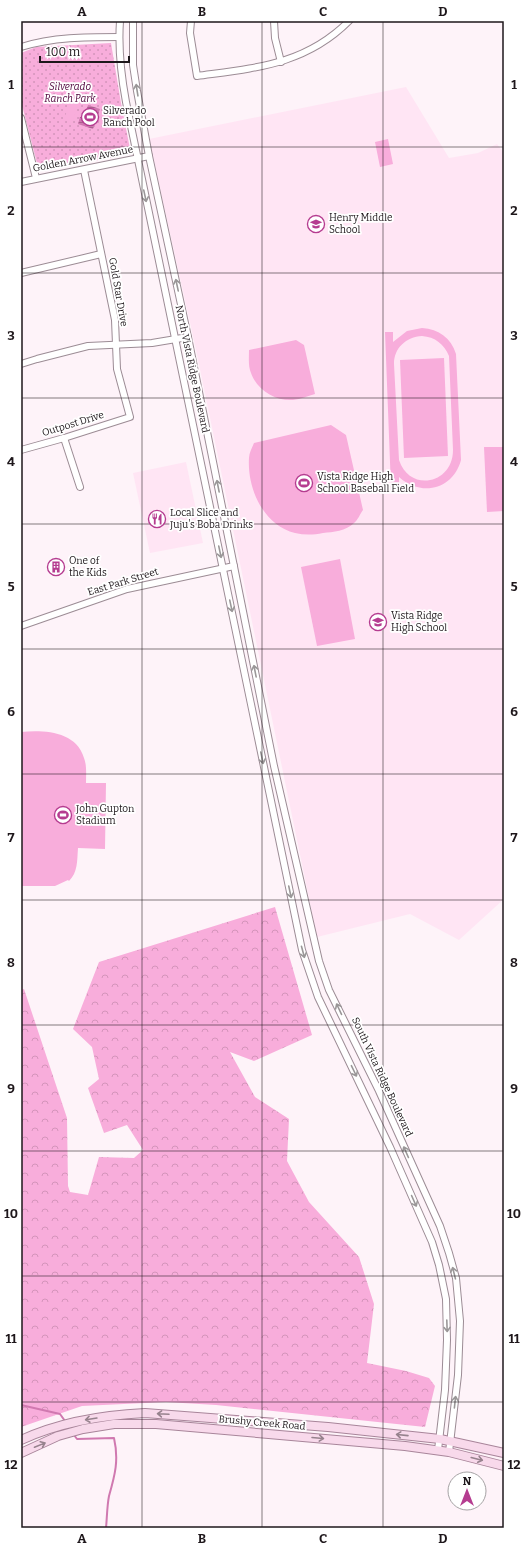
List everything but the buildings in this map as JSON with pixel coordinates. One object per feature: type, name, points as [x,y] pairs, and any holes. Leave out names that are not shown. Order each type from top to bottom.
[{"type":"main road","name":"Brushy Creek Road","points":[[21,1440],[78,1421],[145,1413],[328,1427],[451,1441],[504,1453]]},
{"type":"main road","points":[[195,1428],[196,1416]]},
{"type":"main road","name":"Brushy Creek Road","points":[[21,1453],[58,1436],[83,1429],[114,1424],[156,1424],[371,1442],[438,1450],[504,1466]]},
{"type":"street","name":"North Vista Ridge Boulevard","points":[[120,21],[120,74],[302,950],[318,997],[416,1204],[432,1242],[439,1265],[446,1299],[447,1334],[440,1440]]},
{"type":"street","name":"North Vista Ridge Boulevard","points":[[133,21],[133,65],[149,156],[188,337],[263,710]]},
{"type":"street","points":[[191,21],[190,33],[197,76],[262,66],[281,62],[298,56],[316,47],[332,36],[349,21]]},
{"type":"street","points":[[274,21],[275,38],[281,62]]},
{"type":"street","points":[[21,47],[36,42],[60,39],[119,37]]},
{"type":"street","points":[[21,118],[36,178]]},
{"type":"street","name":"Golden Arrow Avenue","points":[[21,182],[149,156]]},
{"type":"street","name":"Gold Star Drive","points":[[84,170],[115,320],[117,369],[130,417]]},
{"type":"street","points":[[21,273],[101,254]]},
{"type":"street","points":[[21,364],[88,346],[152,343],[188,337]]},
{"type":"street","name":"Outpost Drive","points":[[21,450],[130,417]]},
{"type":"street","points":[[64,438],[80,487]]},
{"type":"street","name":"East Park Street","points":[[21,626],[127,589],[234,566]]},
{"type":"street","name":"South Vista Ridge Boulevard","points":[[263,710],[306,912],[319,961],[330,990],[379,1091],[440,1226],[456,1278],[460,1321],[460,1356],[449,1452]]},
{"type":"street","points":[[438,1450],[440,1440]]},
{"type":"shaded area","name":"Vista Ridge High School","points":[[406,87],[449,158],[478,153],[497,144],[504,153],[504,899],[459,940],[410,914],[317,937],[195,345],[149,139]]},
{"type":"shaded area","name":"Silverado Ranch Pool","points":[[88,105],[100,109],[93,129],[78,124],[80,117],[84,117]]},
{"type":"shaded area","points":[[186,462],[203,543],[150,553],[133,473]]},
{"type":"green space","name":"Silverado Ranch Park","points":[[111,43],[131,154],[39,171],[21,104],[21,53],[36,47]]},
{"type":"green space","points":[[70,101],[79,103],[72,123],[64,120]]},
{"type":"green space","points":[[388,139],[393,164],[380,167],[375,142]]},
{"type":"green space","points":[[422,328],[439,332],[448,339],[456,354],[461,460],[457,470],[451,478],[444,484],[435,487],[417,487],[399,477],[399,488],[391,488],[385,332],[393,332],[393,342],[407,331]],"holes":[[[416,337],[427,337],[442,345],[449,356],[453,450],[451,462],[446,471],[439,477],[430,480],[421,480],[412,477],[404,470],[399,460],[394,364],[396,353],[402,344]]]},
{"type":"green space","points":[[296,340],[304,345],[315,394],[293,400],[280,399],[262,389],[254,379],[249,368],[249,350]]},
{"type":"green space","points":[[444,358],[448,456],[404,458],[400,360]]},
{"type":"green space","name":"Vista Ridge High School Baseball Field","points":[[331,425],[346,435],[363,510],[358,519],[351,526],[339,531],[305,534],[295,533],[284,529],[266,514],[254,493],[249,470],[249,458],[254,443]]},
{"type":"green space","points":[[484,447],[504,447],[504,511],[487,512]]},
{"type":"green space","points":[[340,559],[355,639],[317,646],[301,567]]},
{"type":"green space","name":"John Gupton Stadium","points":[[21,732],[49,732],[67,737],[80,749],[84,758],[86,767],[86,783],[106,783],[105,849],[78,848],[76,866],[72,878],[69,881],[68,880],[55,886],[21,886]]},
{"type":"green space","points":[[275,907],[312,1035],[254,1061],[230,1052],[255,1097],[289,1119],[287,1161],[309,1202],[359,1257],[374,1304],[367,1363],[406,1371],[429,1378],[435,1386],[425,1427],[216,1405],[166,1402],[82,1406],[21,1427],[21,990],[24,989],[67,1118],[68,1186],[70,1192],[88,1195],[99,1157],[134,1158],[143,1150],[127,1125],[104,1133],[88,1088],[99,1079],[92,1047],[73,1029],[99,962]]},
{"type":"waterway","points":[[21,1405],[60,1414],[65,1421]]},
{"type":"waterway","points":[[74,1435],[77,1439],[114,1438],[116,1467],[108,1500],[106,1528]]},
{"type":"place","name":"Silverado Ranch Pool","points":[[90,117]]},
{"type":"place","name":"Henry Middle School","points":[[316,224]]},
{"type":"place","name":"Vista Ridge High School Baseball Field","points":[[304,483]]},
{"type":"place","name":"Local Slice and Juju's Boba Drinks","points":[[157,519]]},
{"type":"place","name":"One of the Kids","points":[[56,567]]},
{"type":"place","name":"Vista Ridge High School","points":[[378,622]]},
{"type":"place","name":"John Gupton Stadium","points":[[63,815]]}]
